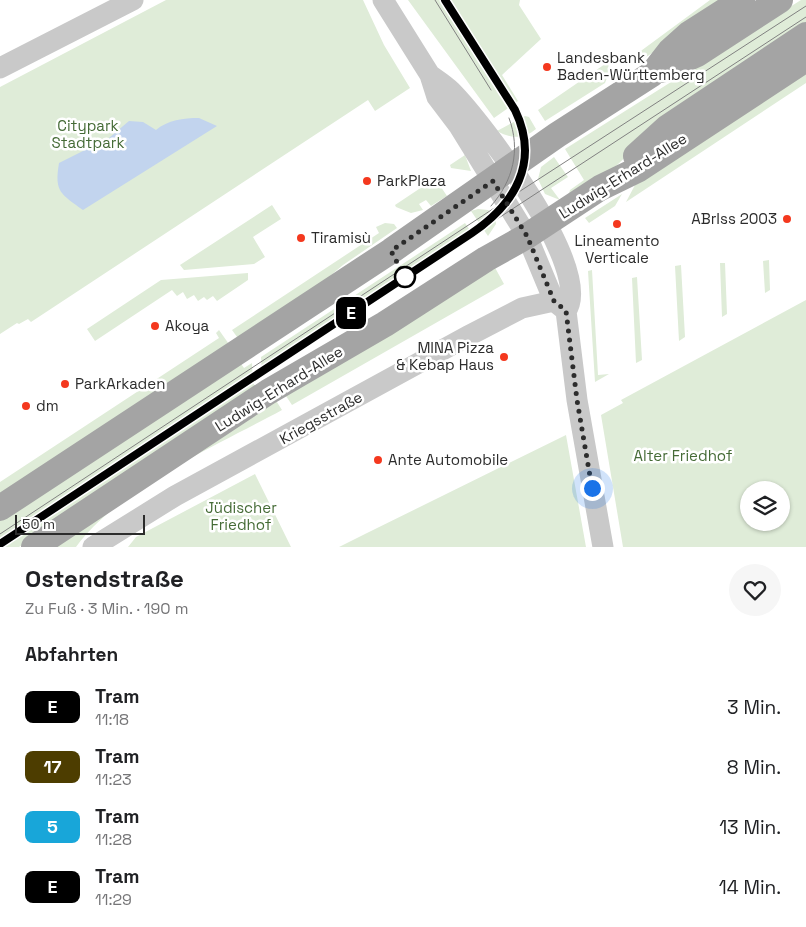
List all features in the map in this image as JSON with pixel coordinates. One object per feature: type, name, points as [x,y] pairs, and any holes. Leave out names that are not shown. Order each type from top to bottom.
[{"type":"main road","points":[[652,74],[670,52],[689,34],[742,0]]},
{"type":"main road","points":[[0,508],[384,256],[502,174],[652,74],[697,54],[780,0]]},
{"type":"main road","points":[[600,188],[668,127],[806,35]]},
{"type":"main road","name":"Ludwig-Erhard-Allee","points":[[34,547],[268,392],[385,324],[486,259],[537,230],[600,188],[639,169],[806,59]]},
{"type":"street","points":[[0,68],[133,0]]},
{"type":"street","points":[[383,0],[430,75],[450,90],[482,126],[502,174],[537,230],[560,306],[603,547]]},
{"type":"street","name":"Kriegsstraße","points":[[92,547],[175,496],[522,308],[560,306]]},
{"type":"green space","name":"Citypark Stadtpark","points":[[166,0],[363,0],[384,45],[410,88],[375,111],[368,100],[31,322],[28,319],[19,324],[17,323],[0,334],[0,87]]},
{"type":"green space","points":[[408,0],[520,0],[519,5],[541,39],[502,75],[518,101],[494,118]]},
{"type":"green space","points":[[710,0],[727,0],[635,65],[631,64],[634,56]]},
{"type":"green space","points":[[801,0],[806,0],[806,25],[644,139],[613,169],[569,194],[570,190],[584,180],[565,149]]},
{"type":"green space","points":[[608,62],[609,72],[605,83],[545,121],[538,110]]},
{"type":"green space","points":[[806,72],[806,83],[626,202],[635,185]]},
{"type":"green space","points":[[525,116],[529,117],[536,129],[527,135],[512,137],[497,131]]},
{"type":"green space","points":[[465,155],[471,171],[451,168],[450,165]]},
{"type":"green space","points":[[554,157],[568,177],[551,188],[560,200],[545,194],[538,179],[541,167]]},
{"type":"green space","points":[[431,181],[439,184],[447,196],[431,206],[426,200],[419,204],[423,210],[411,213],[396,207],[395,205]]},
{"type":"green space","points":[[622,194],[615,206],[589,223],[585,218]]},
{"type":"green space","points":[[272,205],[281,219],[253,237],[265,257],[254,264],[184,270],[180,265]]},
{"type":"green space","points":[[478,209],[488,210],[495,215],[496,224],[488,236],[471,211]]},
{"type":"green space","points":[[385,223],[394,224],[397,228],[343,265],[310,293],[240,341],[232,330],[379,233],[376,227]]},
{"type":"green space","points":[[465,223],[474,236],[262,376],[261,357]]},
{"type":"green space","points":[[769,260],[770,290],[765,293],[763,261]]},
{"type":"green space","points":[[720,263],[725,263],[727,314],[722,317]]},
{"type":"green space","points":[[493,264],[504,284],[292,405],[284,393]]},
{"type":"green space","points":[[681,265],[685,337],[679,341],[675,266]]},
{"type":"green space","points":[[592,270],[598,375],[609,374],[595,382],[588,271]]},
{"type":"green space","points":[[248,273],[248,280],[217,301],[213,296],[207,300],[204,297],[198,301],[194,295],[187,299],[183,292],[177,296],[172,290],[95,341],[87,329],[161,280]]},
{"type":"green space","points":[[637,277],[642,360],[636,363],[632,278]]},
{"type":"green space","name":"Alter Friedhof","points":[[806,300],[806,547],[623,547],[601,415],[623,403],[621,400]]},
{"type":"green space","points":[[219,330],[231,347],[0,497],[0,482],[219,338],[216,333]]},
{"type":"green space","points":[[239,361],[244,368],[252,363],[253,383],[258,390],[19,547],[0,547],[0,517]]},
{"type":"green space","points":[[275,399],[282,410],[199,453],[143,487],[117,505],[95,525],[76,547],[50,547]]},
{"type":"green space","points":[[566,435],[586,547],[339,547],[365,534]]},
{"type":"green space","name":"Jüdischer Friedhof","points":[[255,474],[291,547],[128,547],[136,537]]},
{"type":"water","points":[[199,118],[217,126],[83,210],[64,196],[61,191],[58,180],[59,163],[109,138],[129,121],[143,122],[156,130],[176,120]]},
{"type":"tram line","points":[[435,0],[491,90]]},
{"type":"tram line","points":[[445,0],[498,83]]},
{"type":"tram line","name":"E","points":[[0,544],[456,244],[481,227],[507,204],[516,190],[523,170],[525,150],[518,115],[445,0]]},
{"type":"tram line","points":[[0,534],[511,197],[806,6]]},
{"type":"tram line","points":[[0,544],[806,17]]},
{"type":"tram line","points":[[512,196],[521,176],[524,154],[522,132],[515,110]]},
{"type":"tram line","points":[[491,206],[505,186],[513,165],[513,130],[509,118]]},
{"type":"place","name":"Landesbank Baden-Württemberg","points":[[547,67]]},
{"type":"place","name":"ParkPlaza","points":[[367,181]]},
{"type":"place","name":"ABrIss 2003","points":[[787,219]]},
{"type":"place","name":"Lineamento Verticale","points":[[617,224]]},
{"type":"place","name":"Tiramisù","points":[[301,238]]},
{"type":"place","name":"Akoya","points":[[155,326]]},
{"type":"place","name":"MINA Pizza & Kebap Haus","points":[[504,357]]},
{"type":"place","name":"ParkArkaden","points":[[65,384]]},
{"type":"place","name":"dm","points":[[26,406]]},
{"type":"place","name":"Ante Automobile","points":[[378,460]]},
{"type":"route","points":[[405,277],[391,251],[493,181],[527,236],[539,260],[554,301],[566,311],[577,400],[592,488]]}]
